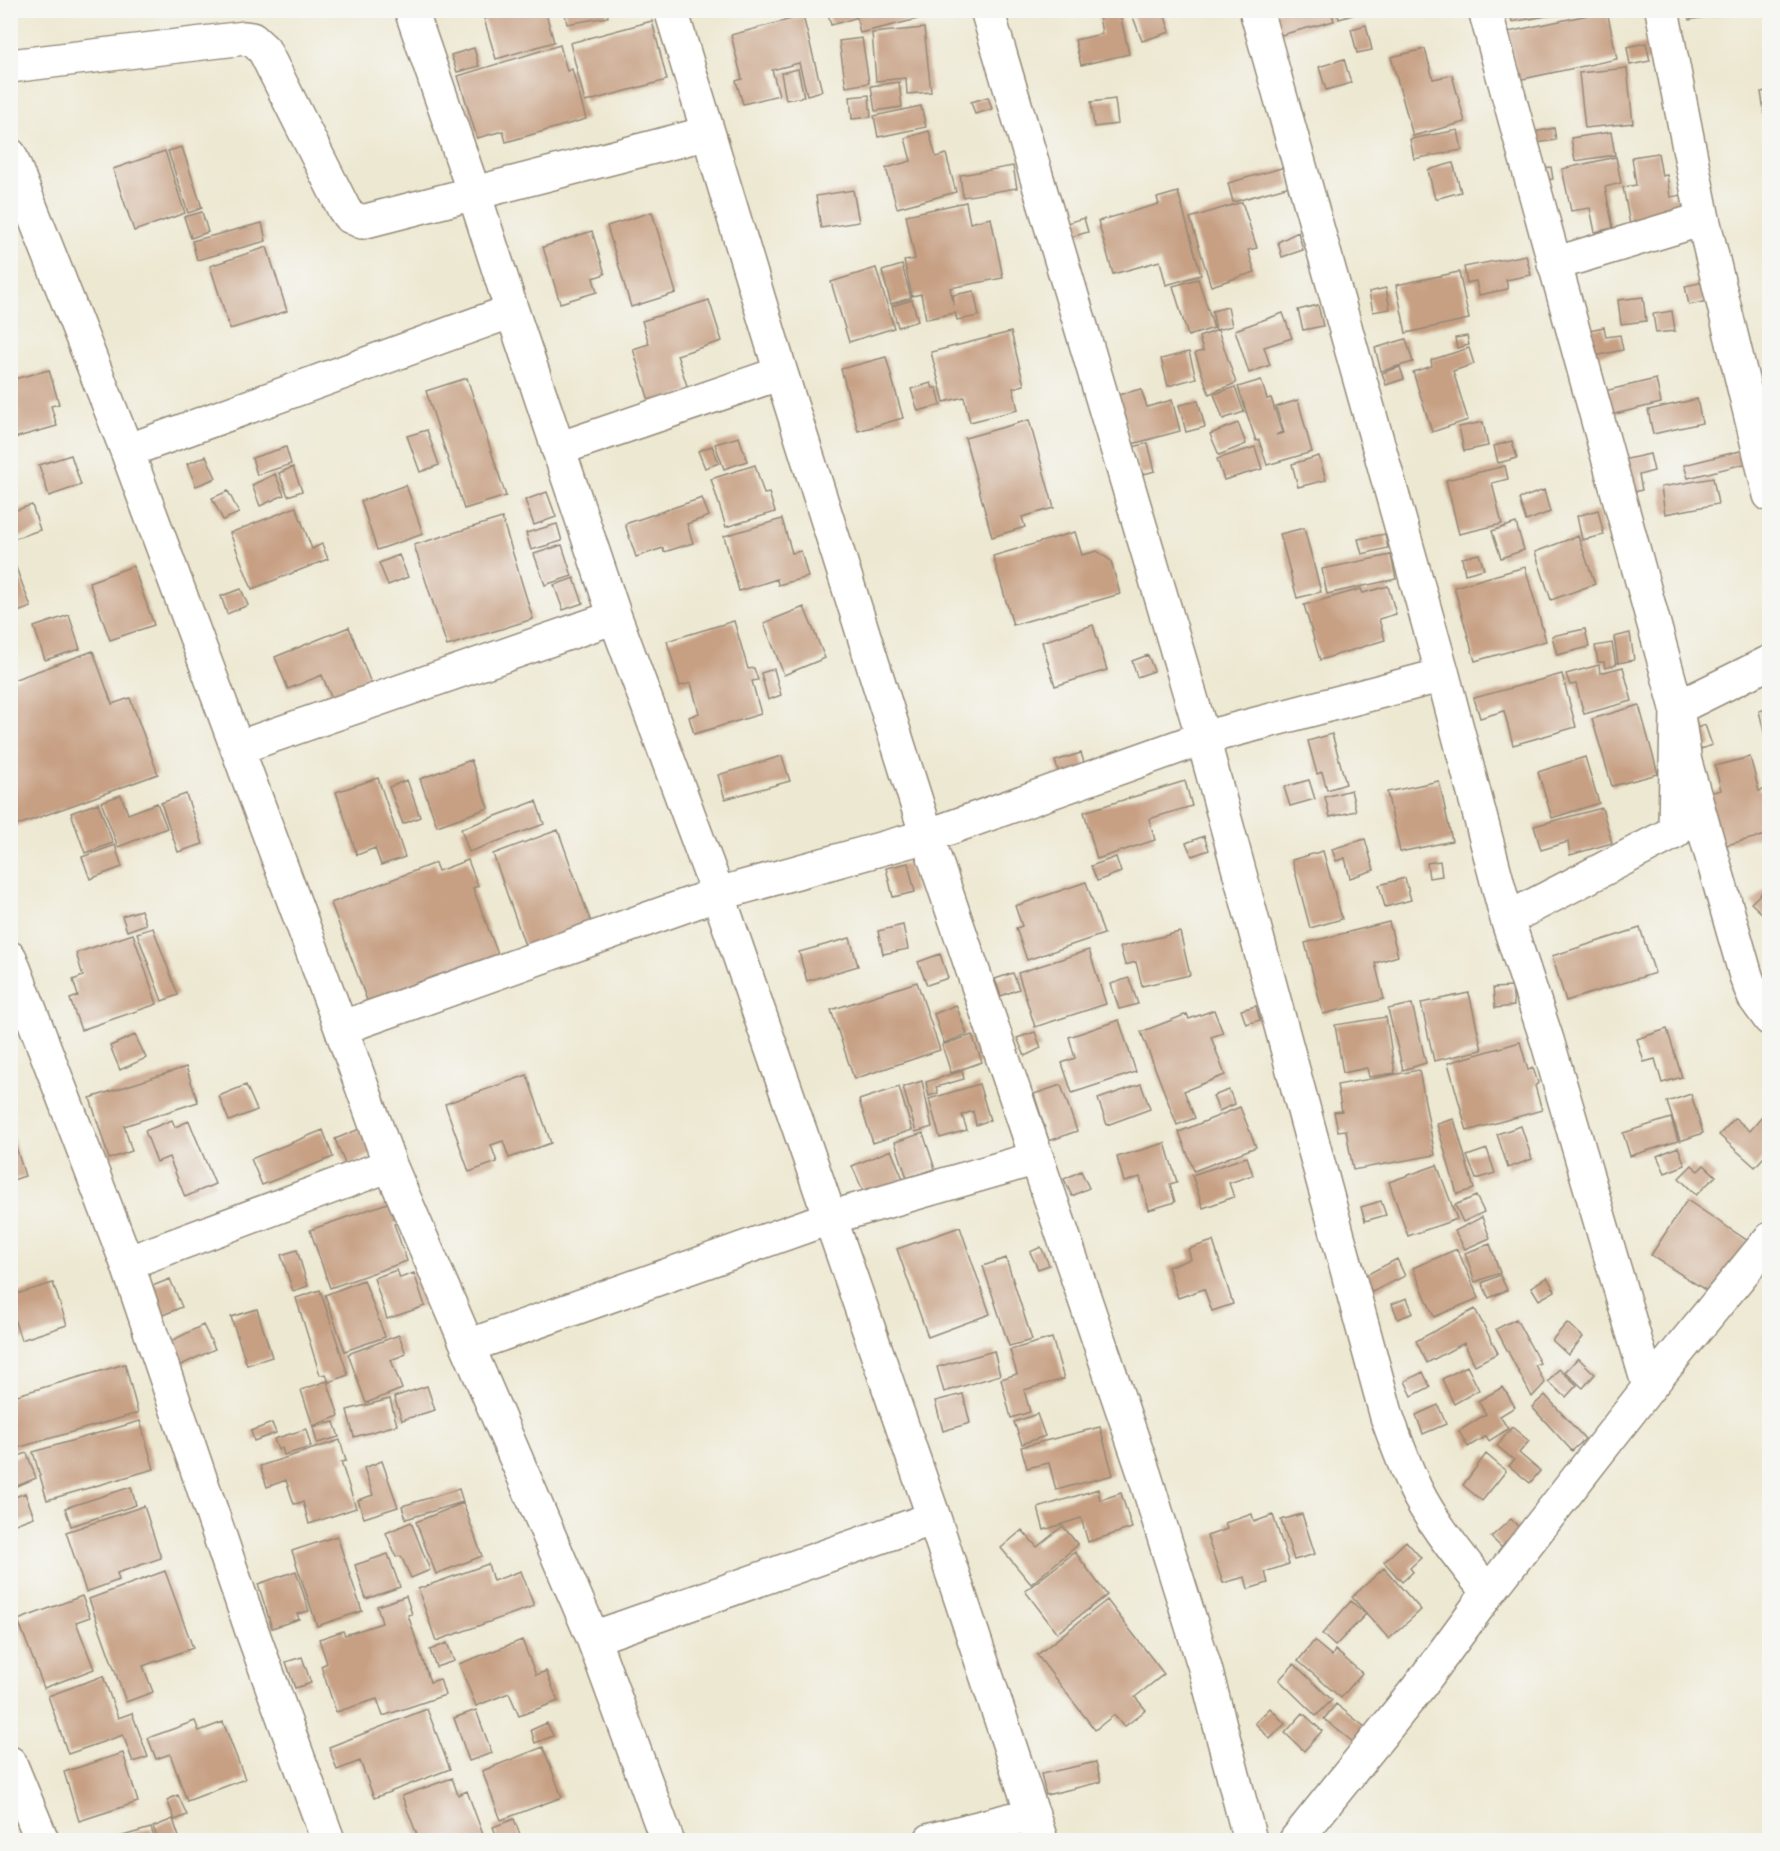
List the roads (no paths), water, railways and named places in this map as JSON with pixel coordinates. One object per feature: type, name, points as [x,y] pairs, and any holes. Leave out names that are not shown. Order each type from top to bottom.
[{"type":"street","points":[[411,10],[615,617],[718,894],[934,1518],[1037,1827],[931,1840]]},
{"type":"street","points":[[671,10],[781,373],[927,836],[1158,1516],[1205,1668],[1250,1840]]},
{"type":"street","points":[[987,10],[1203,738],[1387,1417],[1400,1455],[1417,1492],[1442,1532],[1488,1593]]},
{"type":"street","points":[[1256,10],[1443,675],[1507,919],[1547,1040],[1649,1387]]},
{"type":"street","points":[[1485,10],[1677,708],[1685,762],[1746,976],[1764,998]]},
{"type":"street","points":[[1662,10],[1703,219],[1770,495]]},
{"type":"street","points":[[10,66],[252,39],[264,50],[349,216],[362,222],[708,133]]},
{"type":"street","points":[[10,155],[126,451],[342,1028],[390,1165],[593,1638],[667,1840]]},
{"type":"street","points":[[1554,264],[1703,219]]},
{"type":"street","points":[[126,451],[512,311]]},
{"type":"street","points":[[558,449],[781,373]]},
{"type":"street","points":[[237,748],[615,617]]},
{"type":"street","points":[[1677,708],[1770,662]]},
{"type":"street","points":[[342,1028],[718,894],[927,836],[1203,738],[1443,675]]},
{"type":"street","points":[[1507,919],[1675,832],[1677,708]]},
{"type":"street","points":[[10,958],[127,1263],[253,1634],[328,1840]]},
{"type":"street","points":[[468,1346],[829,1218],[1037,1158]]},
{"type":"street","points":[[127,1263],[390,1165]]},
{"type":"street","points":[[1296,1840],[1418,1688],[1488,1593],[1649,1387],[1770,1239]]},
{"type":"street","points":[[593,1638],[934,1518]]},
{"type":"street","points":[[10,1763],[42,1840]]}]
